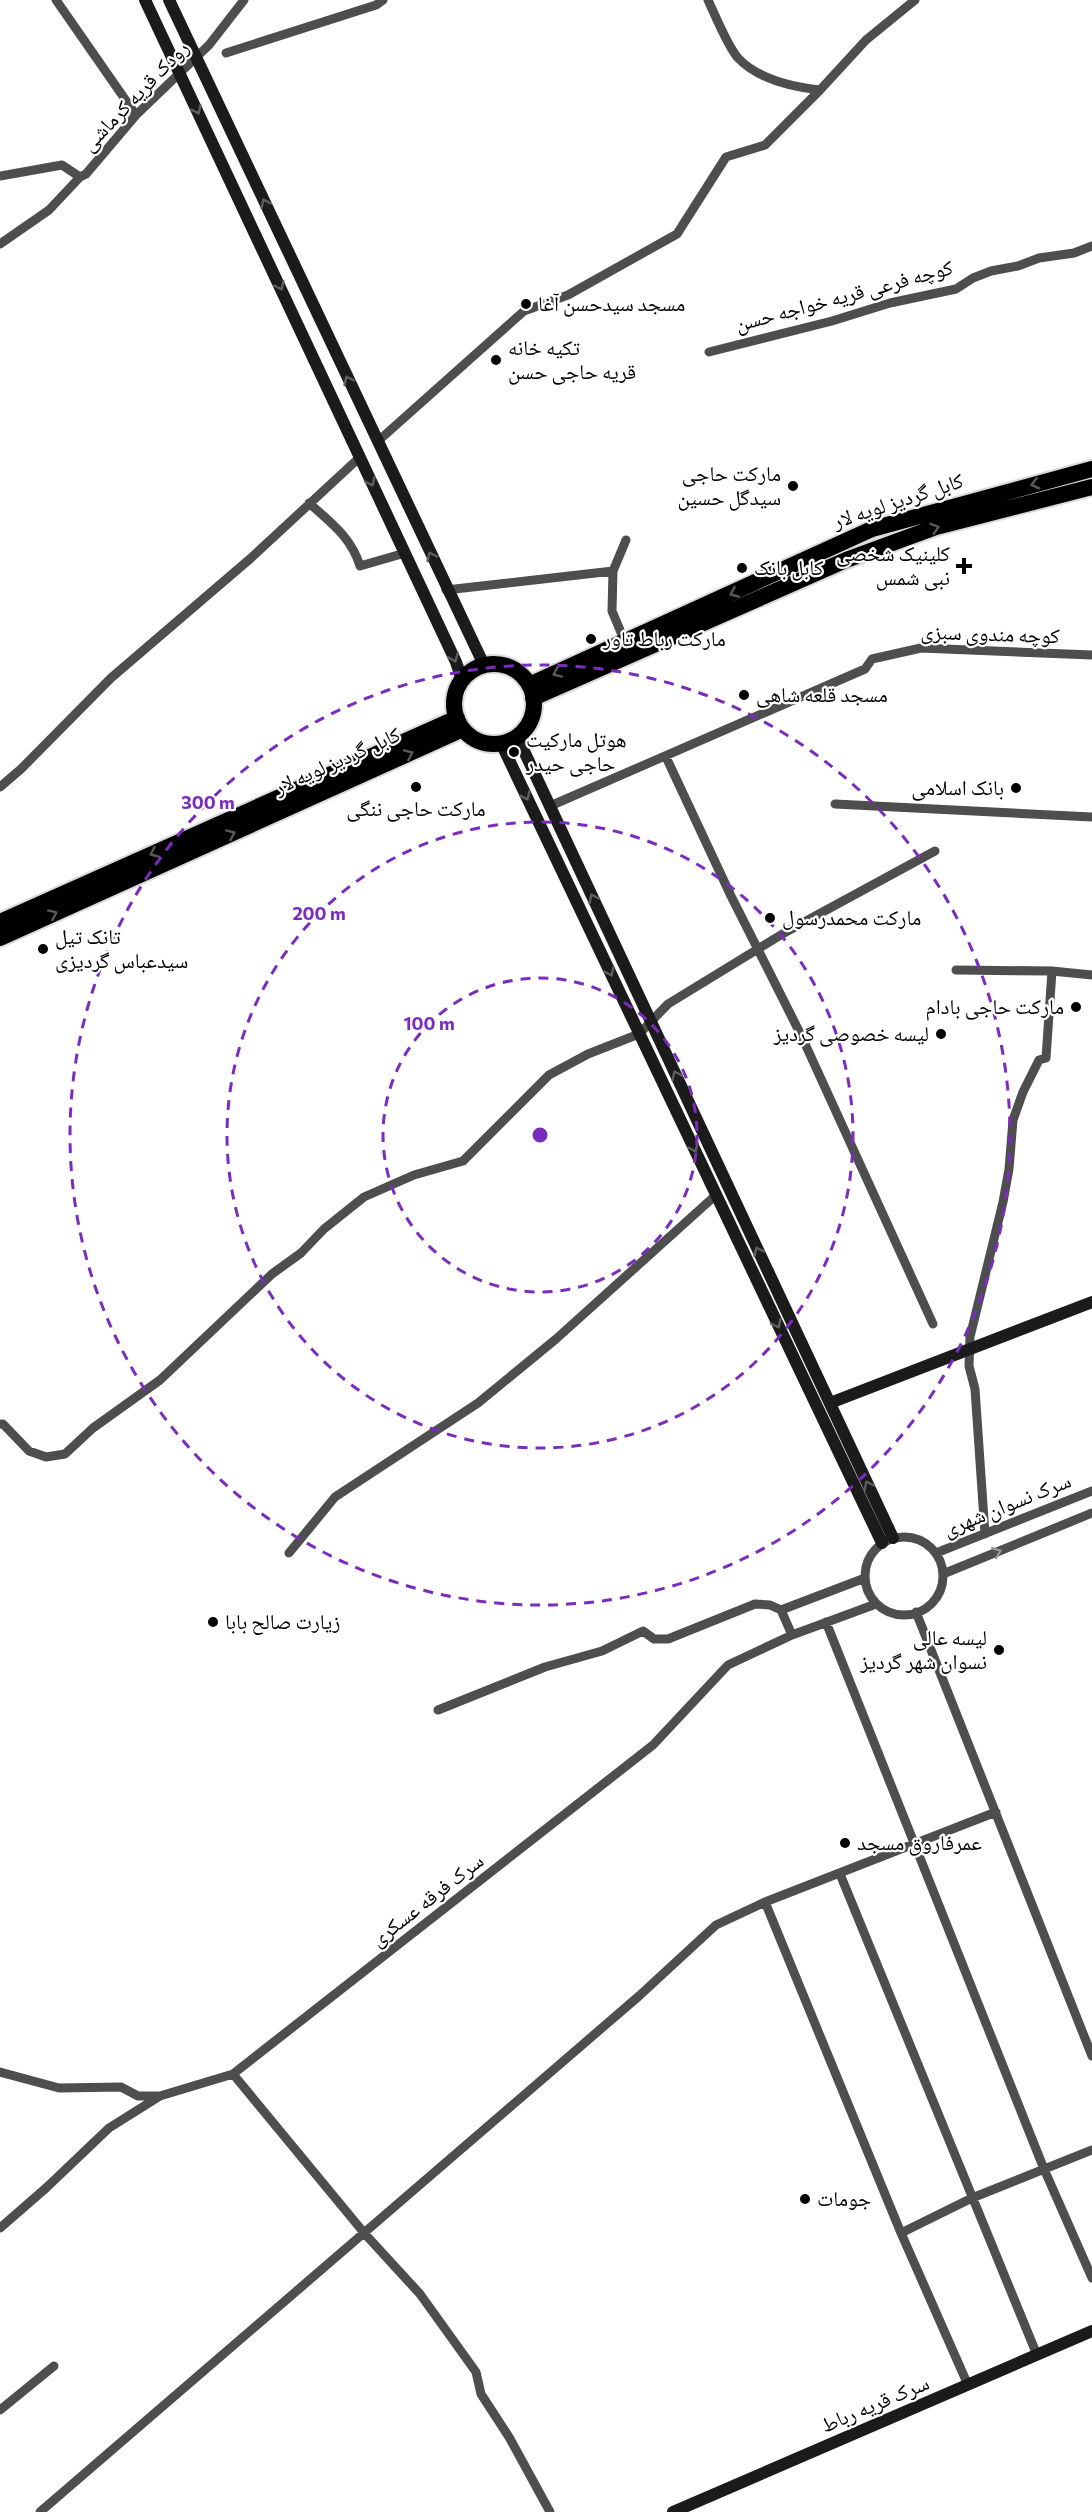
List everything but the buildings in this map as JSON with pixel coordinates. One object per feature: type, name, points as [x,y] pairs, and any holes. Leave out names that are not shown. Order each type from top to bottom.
[{"type":"highway","name":"کابل گردیز لویه لار","points":[[531,692],[625,642],[872,529],[1092,469]]},
{"type":"highway","name":"کابل گردیز لویه لار","points":[[531,692],[846,560],[936,527],[1092,488]]},
{"type":"highway","points":[[497,664],[510,668],[521,675],[531,692],[533,711],[529,723],[518,736],[501,743],[485,743],[473,738],[460,724],[454,705],[462,680],[472,671],[484,665],[497,664]]},
{"type":"highway","name":"کابل گردیز لویه لار","points":[[0,922],[460,724]]},
{"type":"highway","name":"کابل گردیز لویه لار","points":[[0,938],[460,724]]},
{"type":"street","points":[[56,0],[136,115]]},
{"type":"street","points":[[145,0],[456,662],[462,680]]},
{"type":"street","points":[[169,0],[446,590],[484,665]]},
{"type":"street","name":"رودک قریه کرماشی","points":[[0,176],[62,165],[80,177],[86,174],[136,115],[209,45],[244,0]]},
{"type":"street","points":[[226,53],[333,20],[376,5],[383,0]]},
{"type":"street","points":[[708,0],[737,57],[752,70],[793,87],[820,90]]},
{"type":"street","points":[[377,442],[524,311],[568,295],[677,234],[726,157],[765,145],[866,40],[915,0]]},
{"type":"street","points":[[0,244],[50,210],[80,177]]},
{"type":"street","name":"کوچه فرعی قریه خواجه حسن","points":[[708,352],[832,321],[890,303],[956,289],[973,278],[991,271],[1018,266],[1039,258],[1074,253],[1092,246]]},
{"type":"street","points":[[0,787],[21,769],[111,678],[251,558],[360,457]]},
{"type":"street","points":[[309,503],[355,548],[360,566],[405,553]]},
{"type":"street","points":[[625,642],[612,611],[613,571],[626,540]]},
{"type":"street","points":[[446,590],[613,571]]},
{"type":"street","name":"کوچه مندوی سبزی","points":[[666,757],[865,669],[872,659],[887,654],[921,648],[1092,655]]},
{"type":"street","points":[[518,736],[830,1403],[887,1540]]},
{"type":"street","points":[[501,743],[716,1195],[887,1540]]},
{"type":"street","points":[[550,806],[666,757],[757,949],[801,1035],[933,1324]]},
{"type":"street","points":[[835,804],[1092,817]]},
{"type":"street","points":[[0,1424],[3,1424],[29,1451],[46,1457],[65,1454],[93,1428],[160,1380],[272,1274],[364,1197],[414,1175],[463,1161],[549,1075],[588,1054],[639,1034],[668,1004],[757,949],[935,851]]},
{"type":"street","points":[[956,970],[1052,971],[1092,975]]},
{"type":"street","points":[[985,1534],[975,1389],[969,1366],[970,1349],[973,1326],[1003,1202],[1009,1169],[1013,1120],[1023,1092],[1039,1060],[1046,1058],[1052,971]]},
{"type":"street","points":[[289,1553],[335,1497],[478,1403],[556,1339],[716,1195]]},
{"type":"street","points":[[830,1403],[1092,1302]]},
{"type":"street","name":"سرک نسوان شهری","points":[[936,1553],[1092,1491]]},
{"type":"street","name":"سرک نسوان شهری","points":[[943,1574],[1092,1513]]},
{"type":"street","points":[[905,1536],[927,1544],[936,1553],[943,1574],[938,1595],[931,1604],[916,1612],[903,1615],[893,1613],[876,1604],[870,1596],[865,1578],[868,1558],[887,1540],[905,1536]]},
{"type":"street","points":[[781,1610],[865,1578]]},
{"type":"street","points":[[438,1710],[545,1667],[602,1651],[643,1631],[654,1639],[668,1638],[755,1604],[770,1605],[781,1610],[792,1635]]},
{"type":"street","name":"سرک فرقه عسکری","points":[[0,2228],[109,2128],[160,2096],[233,2074],[653,1745],[728,1665],[792,1635],[876,1604]]},
{"type":"street","points":[[916,1612],[1092,2056]]},
{"type":"street","points":[[826,1622],[1044,2169],[1092,2278]]},
{"type":"street","points":[[40,2512],[365,2234],[639,1996],[716,1926],[765,1902],[996,1812]]},
{"type":"street","points":[[840,1874],[1037,2355]]},
{"type":"street","points":[[765,1902],[901,2234],[968,2385]]},
{"type":"street","points":[[0,2072],[59,2088],[121,2086],[138,2096],[160,2096]]},
{"type":"street","points":[[233,2074],[365,2234],[420,2294],[476,2372],[481,2394],[509,2437],[550,2512]]},
{"type":"street","points":[[901,2234],[972,2198],[1092,2150]]},
{"type":"street","name":"سرک قریه رباط","points":[[673,2512],[1092,2331]]},
{"type":"street","points":[[0,2410],[54,2366]]},
{"type":"place","name":"مسجد سیدحسن آغا","points":[[526,304]]},
{"type":"place","name":"تکیه خانه قریه حاجی حسن","points":[[496,360]]},
{"type":"place","name":"مارکت حاجی سیدگل حسین","points":[[793,486]]},
{"type":"place","name":"کلینیک شخصی نبی شمس","points":[[964,566]]},
{"type":"place","name":"کابل بانک","points":[[742,568]]},
{"type":"place","name":"مارکت رباط تاور","points":[[591,639]]},
{"type":"place","name":"مسجد قلعه شاهی","points":[[744,695]]},
{"type":"place","name":"هوتل مارکیت حاجی حیدر","points":[[514,752]]},
{"type":"place","name":"مارکت حاجی ننگی","points":[[416,787]]},
{"type":"place","name":"بانک اسلامی","points":[[1016,788]]},
{"type":"place","name":"مارکت محمدرسول","points":[[770,918]]},
{"type":"place","name":"تانک تیل سیدعباس گردیزی","points":[[43,949]]},
{"type":"place","name":"مارکت حاجی بادام","points":[[1076,1007]]},
{"type":"place","name":"لیسه خصوصی گردیز","points":[[941,1034]]},
{"type":"place","name":"زیارت صالح بابا","points":[[213,1622]]},
{"type":"place","name":"لیسه عالی نسوان شهر گردیز","points":[[999,1650]]},
{"type":"place","name":"عمرفاروق مسجد","points":[[845,1843]]},
{"type":"place","name":"جومات","points":[[805,2199]]}]
